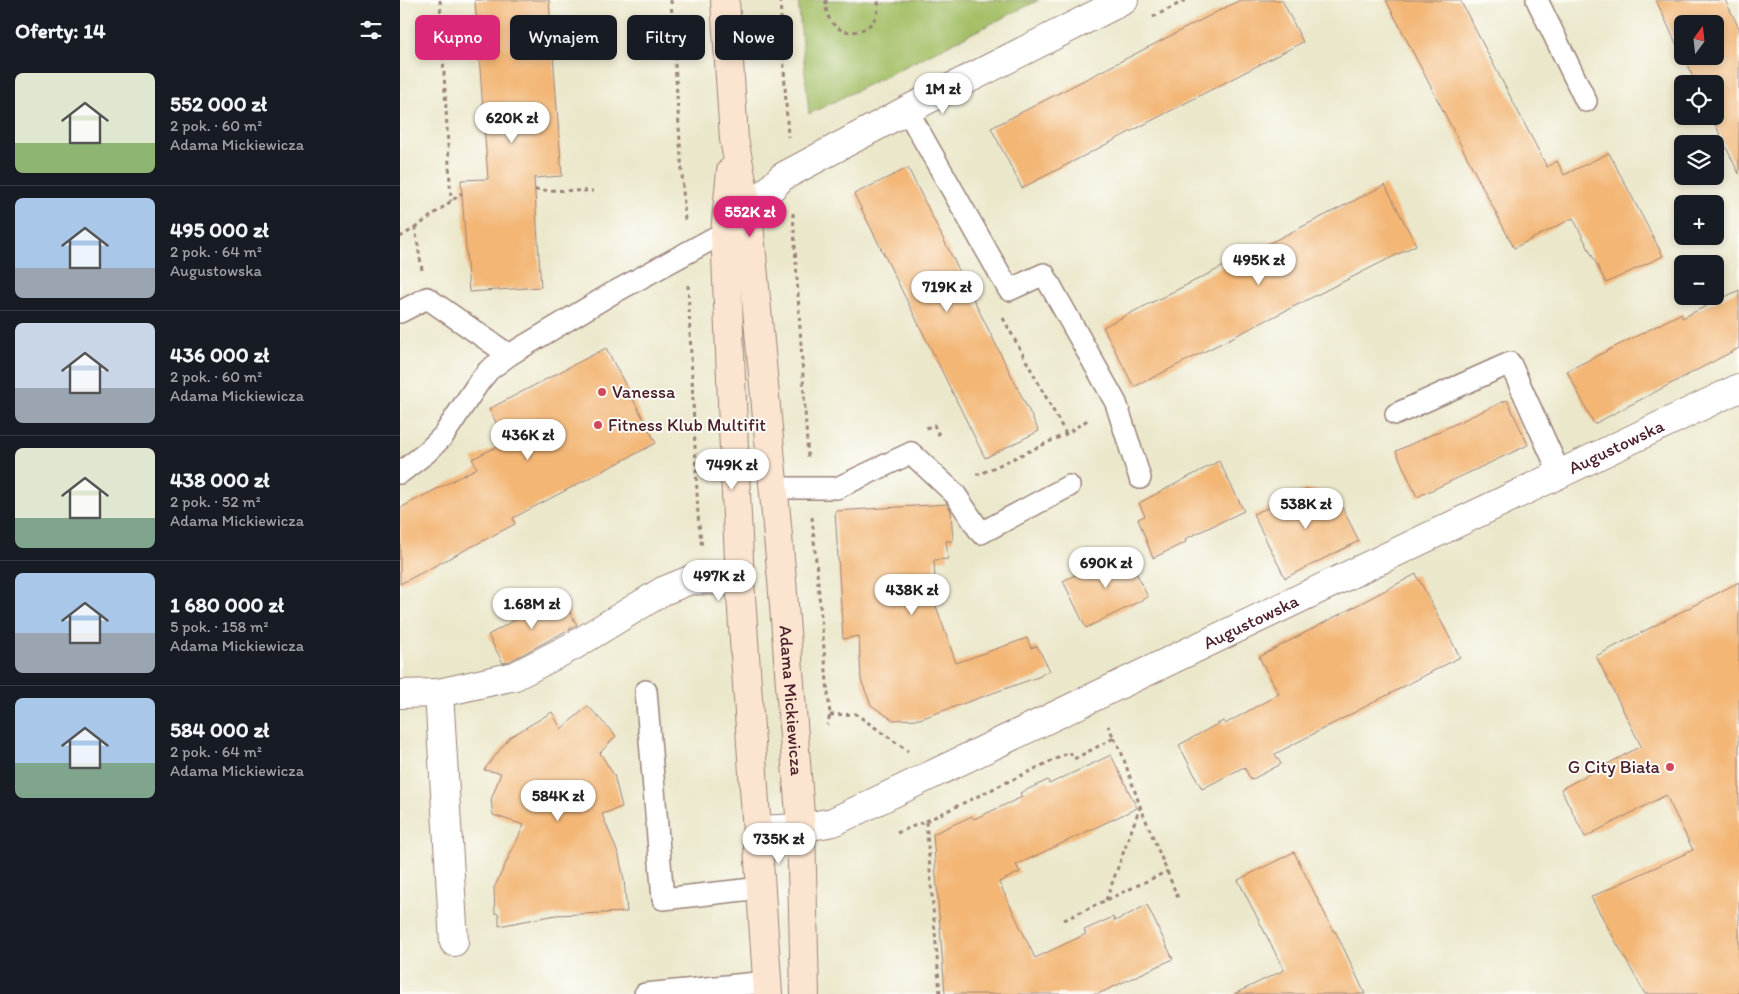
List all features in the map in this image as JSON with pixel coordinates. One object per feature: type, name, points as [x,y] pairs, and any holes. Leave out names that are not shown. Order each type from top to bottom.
[{"type":"street","name":"Adama Mickiewicza","points":[[725,0],[734,139],[748,212],[782,580],[801,828],[805,987]]},
{"type":"street","points":[[725,232],[748,212],[782,177],[906,110],[1124,0]]},
{"type":"street","name":"Adama Mickiewicza","points":[[734,139],[725,232],[740,580],[767,988]]},
{"type":"street","name":"Augustowska","points":[[757,830],[801,828],[833,822],[1739,388]]},
{"type":"street","points":[[734,450],[738,464],[747,476],[759,484],[773,488]]},
{"type":"street","points":[[400,694],[439,694],[515,676],[575,645],[663,591],[690,580],[782,580]]},
{"type":"street","points":[[439,694],[454,942]]},
{"type":"street","points":[[761,888],[802,883]]},
{"type":"street","points":[[767,988],[805,987]]},
{"type":"lane","points":[[1537,0],[1586,101]]},
{"type":"lane","points":[[906,110],[1009,290],[1044,274],[1116,403],[1140,478]]},
{"type":"lane","points":[[400,473],[426,453],[443,436],[479,382],[489,370],[509,355],[611,294],[725,232]]},
{"type":"lane","points":[[400,312],[427,298],[509,355]]},
{"type":"lane","points":[[1396,414],[1510,363],[1560,474]]},
{"type":"lane","points":[[773,488],[837,488],[911,453],[955,494],[981,533],[1070,486]]},
{"type":"lane","points":[[646,691],[663,899],[761,888]]},
{"type":"lane","points":[[645,994],[767,988]]},
{"type":"path","points":[[440,0],[451,201]]},
{"type":"path","points":[[780,0],[791,173]]},
{"type":"path","points":[[826,0],[825,10],[829,20],[832,24],[846,32],[866,29],[878,12],[878,0]]},
{"type":"path","points":[[535,190],[593,191]]},
{"type":"path","points":[[400,237],[462,193]]},
{"type":"path","points":[[415,228],[427,298]]},
{"type":"path","points":[[1009,290],[1002,316],[1066,434]]},
{"type":"path","points":[[973,474],[980,474],[1066,434],[1116,403]]},
{"type":"path","points":[[925,429],[934,425],[942,440]]},
{"type":"path","points":[[1096,696],[1121,751],[1140,806],[1178,898]]},
{"type":"path","points":[[830,716],[856,714],[911,753]]},
{"type":"path","points":[[897,833],[1070,752],[1074,759],[1114,738]]},
{"type":"path","points":[[1106,900],[1140,806]]},
{"type":"path","points":[[926,821],[940,994]]},
{"type":"path","points":[[1064,920],[1168,870]]},
{"type":"green space","points":[[798,0],[1039,0],[809,114]]},
{"type":"building","points":[[475,0],[549,0],[550,15],[510,15],[510,60],[553,60],[562,176],[534,178],[541,287],[469,292],[461,180],[488,179],[479,60],[500,60],[500,15],[476,15]]},
{"type":"building","points":[[1240,0],[1282,0],[1303,42],[1022,188],[991,128]]},
{"type":"building","points":[[1386,0],[1460,0],[1547,167],[1557,161],[1564,175],[1609,153],[1663,256],[1606,283],[1573,218],[1514,248]]},
{"type":"building","points":[[1656,0],[1725,0],[1739,28],[1739,174],[1724,143],[1724,135],[1720,135],[1715,125],[1724,125],[1724,75],[1692,75],[1687,65],[1724,65],[1724,15],[1674,15],[1674,39]]},
{"type":"building","points":[[908,168],[1039,431],[985,458],[854,194]]},
{"type":"building","points":[[1385,185],[1416,245],[1134,387],[1103,327]]},
{"type":"building","points":[[1739,290],[1739,348],[1594,424],[1567,371],[1682,313],[1682,318],[1708,305],[1724,305],[1724,297]]},
{"type":"building","points":[[606,348],[656,443],[513,518],[515,524],[400,584],[400,508],[477,468],[472,459],[506,442],[489,409]]},
{"type":"building","points":[[1507,400],[1528,445],[1417,497],[1396,451]]},
{"type":"building","points":[[1219,461],[1244,511],[1185,539],[1186,542],[1153,558],[1138,519],[1145,516],[1139,503]]},
{"type":"building","points":[[1306,489],[1336,495],[1359,541],[1285,578],[1253,514],[1287,500]]},
{"type":"building","points":[[947,504],[951,511],[953,541],[946,541],[948,559],[934,560],[936,606],[956,663],[1027,638],[1031,648],[1037,646],[1050,671],[1041,676],[920,719],[893,720],[871,705],[861,680],[859,636],[843,639],[835,511]]},
{"type":"building","points":[[1125,550],[1148,597],[1086,628],[1063,581]]},
{"type":"building","points":[[1416,574],[1460,657],[1275,754],[1281,764],[1251,780],[1244,767],[1202,789],[1179,745],[1223,721],[1225,724],[1279,694],[1259,657]]},
{"type":"building","name":"G City Biała","points":[[1739,582],[1739,994],[1645,994],[1591,897],[1693,850],[1666,795],[1585,837],[1561,789],[1641,746],[1596,656]]},
{"type":"building","points":[[560,595],[577,625],[503,663],[488,635]]},
{"type":"building","points":[[588,706],[616,736],[600,753],[614,775],[622,807],[602,814],[619,856],[624,880],[627,912],[556,915],[499,926],[499,914],[495,913],[494,888],[524,825],[493,815],[491,800],[501,773],[484,770],[510,737],[552,712],[561,729]]},
{"type":"building","points":[[1111,755],[1137,808],[1016,865],[1020,872],[999,882],[1035,958],[1086,934],[1084,930],[1113,917],[1115,921],[1147,905],[1173,959],[1098,994],[945,994],[933,834],[972,816],[974,819],[1022,797],[1020,793],[1048,780],[1049,784]]},
{"type":"building","points":[[1294,852],[1365,994],[1234,994],[1284,970],[1238,880]]},
{"type":"place","name":"Vanessa","points":[[602,392]]},
{"type":"place","name":"Fitness Klub Multifit","points":[[598,425]]},
{"type":"place","name":"G City Biała","points":[[1670,767]]}]
